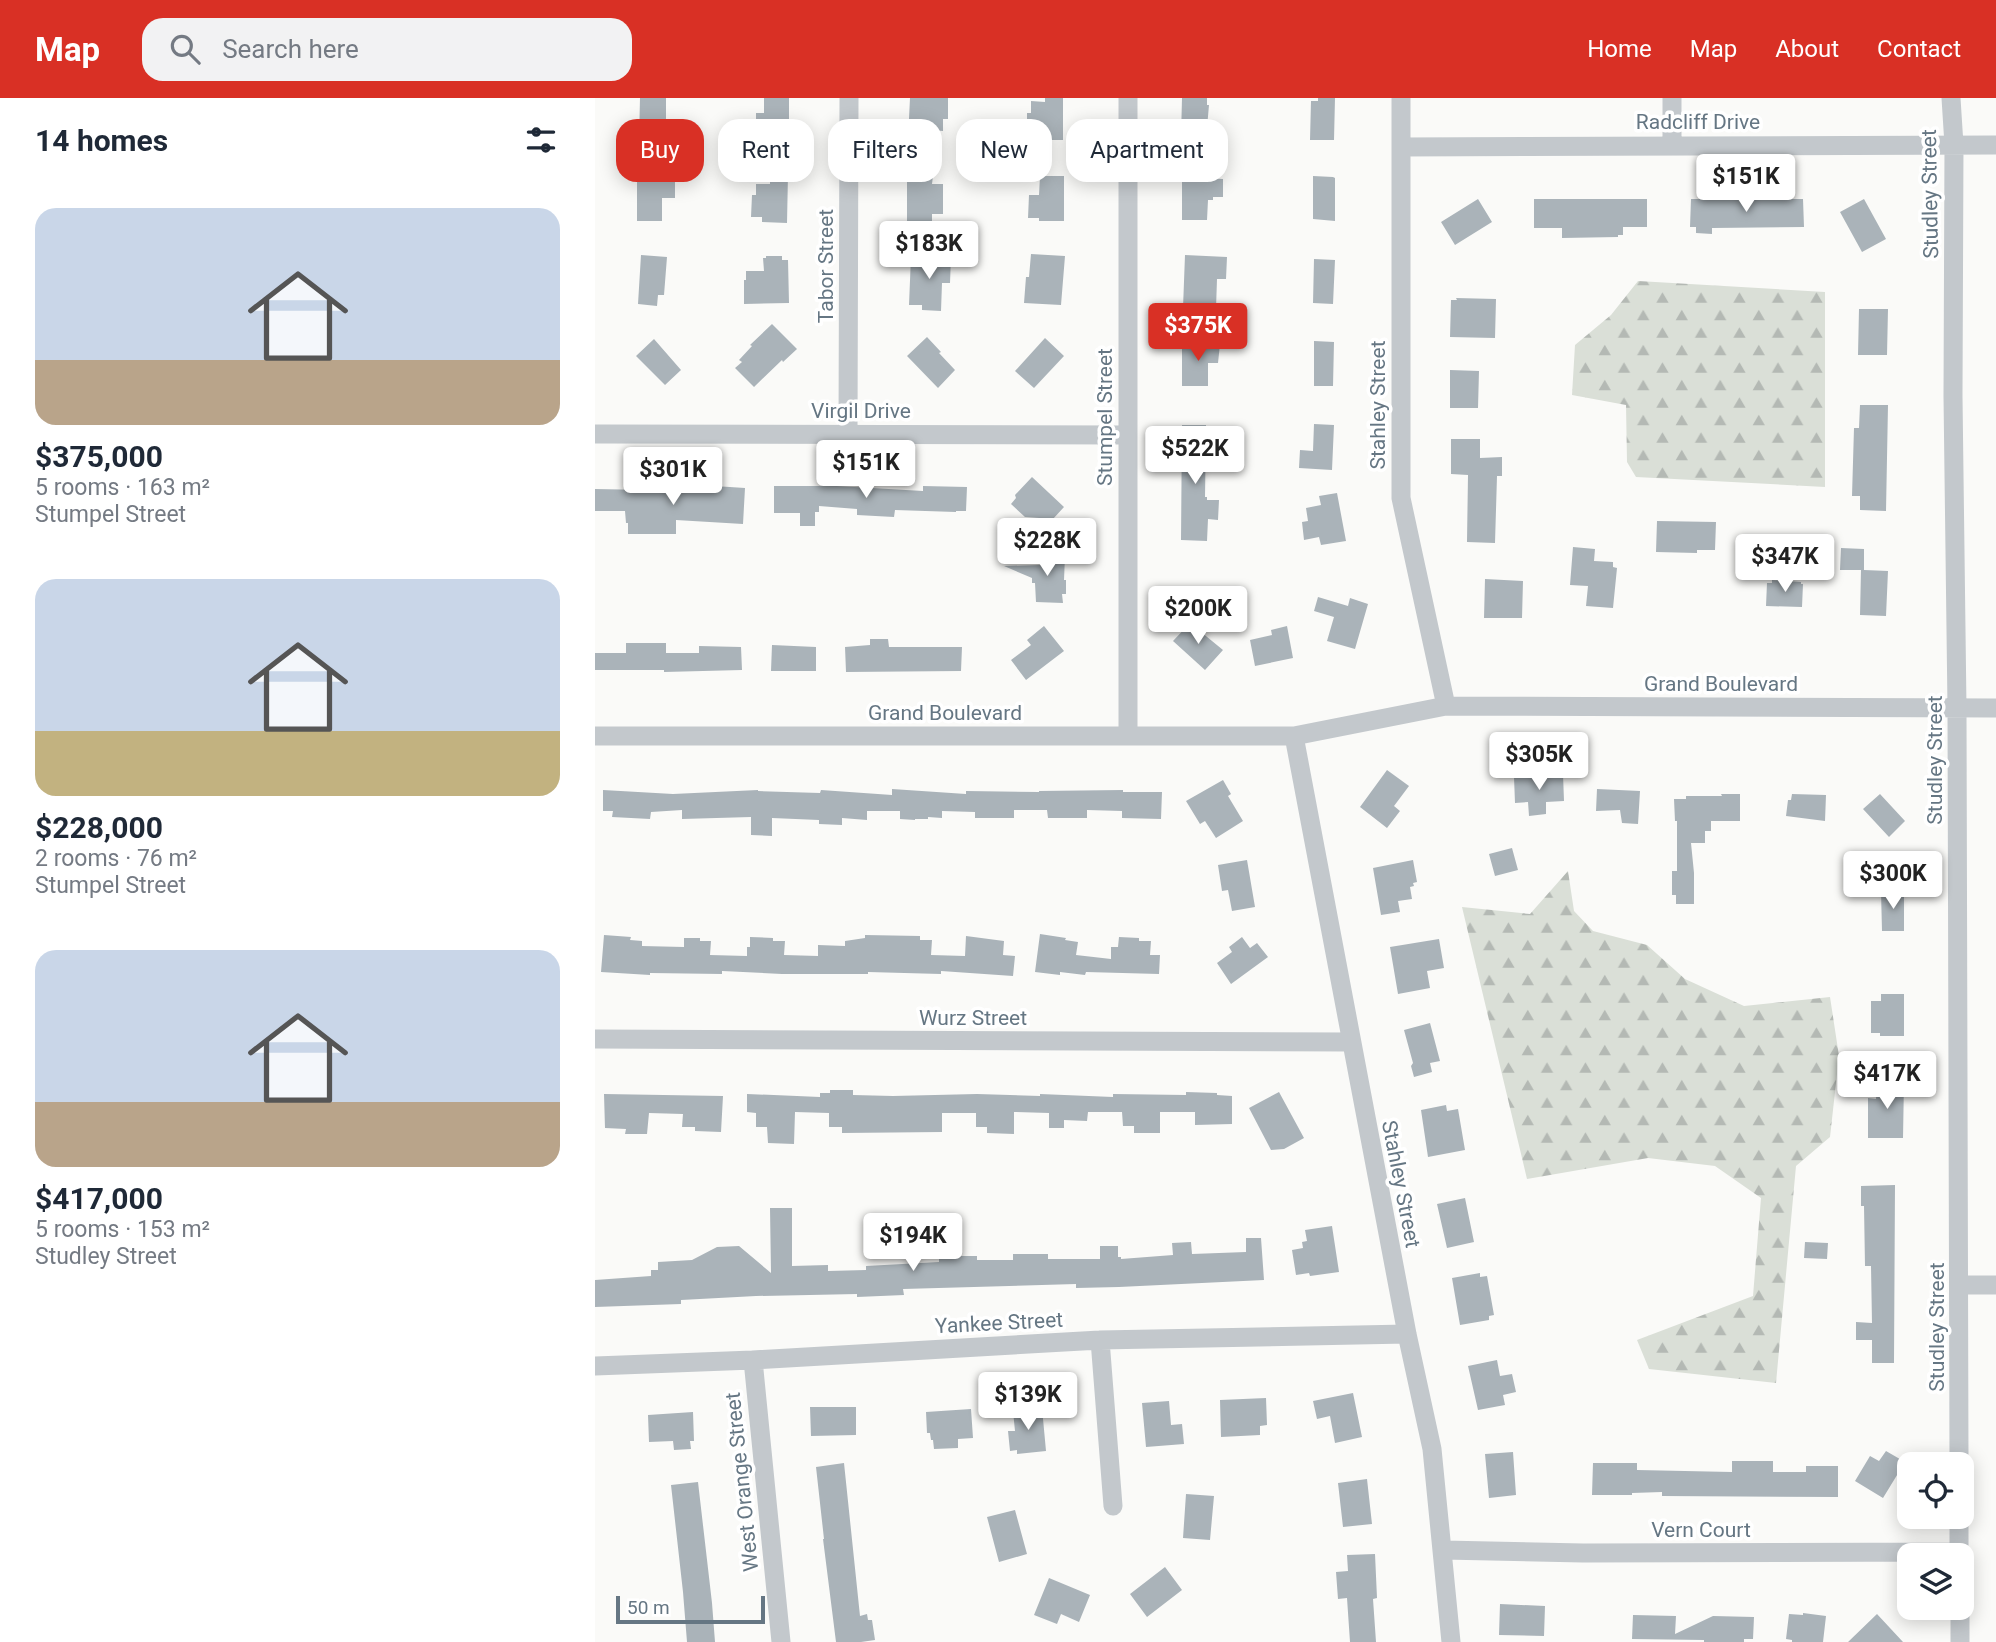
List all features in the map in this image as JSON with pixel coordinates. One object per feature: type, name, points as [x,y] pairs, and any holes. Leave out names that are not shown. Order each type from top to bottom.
[{"type":"street","name":"Tabor Street","points":[[848,434],[849,98]]},
{"type":"street","name":"Stumpel Street","points":[[1128,98],[1128,736]]},
{"type":"street","name":"Stahley Street","points":[[1401,98],[1401,498],[1446,706]]},
{"type":"street","points":[[1672,98],[1672,145]]},
{"type":"street","name":"Studley Street","points":[[1951,98],[1954,145],[1959,1452]]},
{"type":"street","name":"Radcliff Drive","points":[[1401,147],[1996,145]]},
{"type":"street","name":"Virgil Drive","points":[[595,434],[1127,435]]},
{"type":"street","name":"Grand Boulevard","points":[[595,736],[1294,736],[1446,706],[1996,708]]},
{"type":"street","name":"Stahley Street","points":[[1294,736],[1406,1334],[1432,1449],[1451,1642]]},
{"type":"street","name":"Wurz Street","points":[[595,1039],[1351,1042]]},
{"type":"street","points":[[1960,1285],[1996,1285]]},
{"type":"street","name":"Yankee Street","points":[[595,1366],[753,1360],[1100,1340],[1406,1334]]},
{"type":"street","points":[[1100,1340],[1113,1506]]},
{"type":"street","name":"West Orange Street","points":[[753,1360],[781,1642]]},
{"type":"street","name":"Vern Court","points":[[1443,1550],[1897,1554]]},
{"type":"street","points":[[1960,1620],[1960,1642]]},
{"type":"green space","points":[[1638,281],[1825,292],[1825,487],[1636,477],[1627,462],[1626,405],[1572,395],[1575,345],[1611,315]]},
{"type":"green space","points":[[1568,871],[1574,911],[1593,931],[1647,945],[1685,979],[1744,1006],[1830,997],[1839,1056],[1830,1137],[1796,1166],[1776,1383],[1649,1369],[1637,1340],[1753,1296],[1761,1198],[1715,1166],[1648,1158],[1527,1179],[1462,907],[1530,914]]},
{"type":"building","points":[[640,98],[666,98],[666,119],[640,119]]},
{"type":"building","points":[[764,98],[789,98],[789,119],[756,119],[756,113],[764,113]]},
{"type":"building","points":[[910,98],[948,98],[948,119],[943,119],[943,131],[942,119],[909,119]]},
{"type":"building","points":[[1045,98],[1063,98],[1063,140],[1052,140],[1052,119],[1027,119],[1027,113],[1031,113],[1031,101],[1045,102]]},
{"type":"building","points":[[1182,98],[1207,98],[1208,119],[1181,119]]},
{"type":"building","points":[[1318,98],[1335,98],[1334,140],[1310,140],[1311,101],[1318,101]]},
{"type":"building","points":[[1052,176],[1064,176],[1064,221],[1028,218],[1029,195],[1039,195],[1040,182],[1052,182]]},
{"type":"building","points":[[1313,176],[1335,178],[1335,221],[1313,219]]},
{"type":"building","points":[[637,182],[675,182],[675,198],[662,198],[662,221],[637,221]]},
{"type":"building","points":[[788,182],[787,223],[762,222],[762,217],[751,217],[752,195],[756,195],[756,184]]},
{"type":"building","points":[[907,182],[943,184],[943,214],[932,214],[932,221],[907,221]]},
{"type":"building","points":[[1182,182],[1223,182],[1223,197],[1208,200],[1207,220],[1182,220]]},
{"type":"building","points":[[1478,199],[1492,222],[1455,245],[1441,222]]},
{"type":"building","points":[[1534,199],[1647,199],[1647,227],[1623,227],[1623,235],[1618,237],[1562,238],[1562,228],[1534,228]]},
{"type":"building","points":[[1691,199],[1803,199],[1804,227],[1712,228],[1712,234],[1696,233],[1696,227],[1690,227]]},
{"type":"building","points":[[1864,199],[1886,239],[1862,252],[1840,212]]},
{"type":"building","points":[[1031,254],[1065,256],[1061,305],[1024,303]]},
{"type":"building","points":[[641,255],[667,257],[664,295],[658,295],[657,306],[638,304]]},
{"type":"building","points":[[1185,255],[1227,257],[1226,279],[1217,279],[1216,309],[1183,308]]},
{"type":"building","points":[[782,256],[782,260],[788,260],[789,303],[744,304],[746,271],[764,271],[763,258]]},
{"type":"building","points":[[911,256],[951,257],[950,283],[942,283],[941,311],[922,310],[922,305],[909,305]]},
{"type":"building","points":[[1314,259],[1335,260],[1333,304],[1313,303]]},
{"type":"building","points":[[1456,298],[1496,299],[1495,338],[1450,337],[1451,300],[1457,300]]},
{"type":"building","points":[[1859,309],[1888,309],[1887,355],[1858,355]]},
{"type":"building","points":[[772,324],[797,349],[754,387],[735,368],[742,362],[739,360],[752,346],[750,345]]},
{"type":"building","points":[[927,337],[955,370],[938,388],[907,356]]},
{"type":"building","points":[[1045,338],[1064,356],[1034,388],[1015,371]]},
{"type":"building","points":[[654,339],[681,370],[665,385],[636,356]]},
{"type":"building","points":[[1314,341],[1334,342],[1333,386],[1314,386]]},
{"type":"building","points":[[1182,342],[1220,344],[1218,363],[1208,363],[1208,386],[1182,386]]},
{"type":"building","points":[[1450,370],[1479,371],[1478,408],[1450,408]]},
{"type":"building","points":[[1860,405],[1888,405],[1886,511],[1860,510],[1860,496],[1852,496],[1854,428],[1859,428]]},
{"type":"building","points":[[1314,424],[1334,425],[1332,470],[1299,468],[1300,450],[1313,451]]},
{"type":"building","points":[[1182,425],[1206,425],[1205,497],[1207,500],[1219,500],[1218,520],[1208,519],[1207,541],[1181,540]]},
{"type":"building","points":[[1451,439],[1480,439],[1480,458],[1502,457],[1502,476],[1497,476],[1495,543],[1467,542],[1468,475],[1451,474]]},
{"type":"building","points":[[1032,477],[1064,507],[1053,519],[1025,517],[1011,504],[1016,498],[1015,495]]},
{"type":"building","points":[[699,485],[745,488],[743,524],[676,520],[676,534],[628,534],[625,511],[595,511],[595,489],[699,491]]},
{"type":"building","points":[[774,486],[837,486],[923,491],[923,486],[967,487],[966,511],[895,510],[894,517],[857,515],[857,509],[819,506],[819,512],[815,512],[815,526],[800,526],[800,513],[774,513]]},
{"type":"building","points":[[1337,493],[1346,541],[1321,545],[1319,537],[1304,540],[1302,522],[1308,521],[1306,508],[1321,505],[1319,496]]},
{"type":"building","points":[[1657,521],[1716,522],[1715,550],[1697,550],[1697,553],[1656,552]]},
{"type":"building","points":[[1573,547],[1595,549],[1594,561],[1613,562],[1613,567],[1617,568],[1613,608],[1586,606],[1588,586],[1570,585]]},
{"type":"building","points":[[1841,548],[1864,549],[1864,570],[1888,571],[1886,616],[1860,615],[1861,570],[1840,570]]},
{"type":"building","points":[[1043,553],[1065,556],[1066,594],[1062,594],[1063,603],[1036,602],[1035,583],[1032,583],[1032,578],[1004,566],[1041,565]]},
{"type":"building","points":[[1485,579],[1523,581],[1522,618],[1484,618]]},
{"type":"building","points":[[1772,580],[1801,582],[1802,607],[1766,606],[1767,583],[1772,583]]},
{"type":"building","points":[[1318,597],[1348,606],[1350,598],[1368,604],[1355,649],[1327,641],[1334,617],[1314,611]]},
{"type":"building","points":[[1190,623],[1223,650],[1205,670],[1173,641]]},
{"type":"building","points":[[1044,626],[1064,651],[1026,680],[1011,660],[1031,645],[1027,640]]},
{"type":"building","points":[[1287,626],[1293,658],[1255,666],[1250,640],[1272,635],[1271,630]]},
{"type":"building","points":[[870,639],[888,639],[889,647],[962,647],[961,671],[846,672],[845,647],[870,645]]},
{"type":"building","points":[[626,643],[666,643],[666,653],[699,653],[699,646],[741,647],[742,670],[595,670],[595,653],[626,653]]},
{"type":"building","points":[[772,645],[816,647],[816,671],[771,671]]},
{"type":"building","points":[[1387,770],[1409,786],[1394,806],[1400,811],[1387,828],[1360,807]]},
{"type":"building","points":[[1563,774],[1564,801],[1546,802],[1546,814],[1529,816],[1528,802],[1515,803],[1514,777]]},
{"type":"building","points":[[1223,780],[1231,794],[1228,796],[1243,821],[1216,838],[1205,821],[1200,824],[1186,801]]},
{"type":"building","points":[[892,789],[966,794],[966,791],[1162,792],[1161,819],[1122,818],[1122,811],[1087,810],[1087,818],[1048,818],[1047,810],[1014,810],[1014,818],[975,818],[975,812],[942,811],[942,818],[915,820],[900,819],[900,811],[867,811],[867,820],[842,818],[842,825],[819,824],[819,820],[772,818],[772,836],[751,835],[751,817],[682,819],[682,810],[651,812],[650,819],[612,817],[613,811],[603,811],[603,790],[673,794],[758,790],[820,793],[821,790],[892,795]]},
{"type":"building","points":[[1597,789],[1640,791],[1638,824],[1622,823],[1620,810],[1596,811]]},
{"type":"building","points":[[1721,794],[1740,794],[1740,821],[1711,821],[1711,831],[1705,831],[1705,843],[1691,843],[1694,904],[1676,904],[1676,895],[1672,895],[1672,871],[1677,871],[1674,799],[1686,799],[1686,796],[1722,796]]},
{"type":"building","points":[[1792,794],[1826,795],[1825,821],[1786,816],[1788,800],[1791,800]]},
{"type":"building","points":[[1880,794],[1905,821],[1889,837],[1863,809]]},
{"type":"building","points":[[1512,848],[1518,870],[1495,876],[1489,854]]},
{"type":"building","points":[[1247,860],[1255,907],[1232,911],[1228,890],[1222,891],[1218,865]]},
{"type":"building","points":[[1413,860],[1417,882],[1410,887],[1412,899],[1398,901],[1400,912],[1381,915],[1373,868]]},
{"type":"building","points":[[1881,891],[1904,891],[1904,931],[1882,931]]},
{"type":"building","points":[[1040,934],[1078,942],[1076,955],[1111,959],[1111,947],[1118,947],[1119,937],[1151,941],[1150,955],[1160,955],[1159,974],[1086,972],[1085,975],[1060,972],[1060,975],[1035,972]]},
{"type":"building","points":[[604,935],[631,937],[630,940],[642,941],[642,946],[684,947],[684,938],[700,938],[700,941],[711,941],[710,955],[747,956],[750,937],[785,941],[784,955],[818,956],[818,945],[845,946],[845,941],[865,938],[865,935],[920,936],[920,940],[932,940],[931,955],[965,956],[966,936],[1004,941],[1003,955],[1015,956],[1013,976],[941,971],[941,974],[782,974],[722,971],[722,974],[650,975],[601,972]]},
{"type":"building","points":[[1242,937],[1250,948],[1257,943],[1268,957],[1231,984],[1217,963],[1232,952],[1229,947]]},
{"type":"building","points":[[1439,939],[1444,968],[1427,971],[1430,988],[1398,994],[1390,947]]},
{"type":"building","points":[[1881,994],[1904,994],[1904,1036],[1880,1036],[1880,1033],[1871,1033],[1871,1001],[1881,1001]]},
{"type":"building","points":[[1430,1023],[1440,1061],[1430,1063],[1432,1072],[1414,1077],[1404,1030]]},
{"type":"building","points":[[1877,1081],[1904,1081],[1903,1138],[1868,1138],[1868,1098],[1876,1099]]},
{"type":"building","points":[[830,1090],[853,1090],[853,1095],[893,1096],[1040,1094],[1113,1097],[1113,1094],[1217,1093],[1232,1096],[1232,1124],[1195,1125],[1195,1112],[1160,1112],[1160,1133],[1134,1133],[1134,1126],[1123,1126],[1122,1112],[1088,1112],[1087,1121],[1064,1120],[1064,1128],[1049,1128],[1049,1113],[1014,1112],[1014,1134],[987,1133],[987,1127],[976,1127],[976,1113],[942,1113],[942,1132],[842,1133],[842,1127],[829,1127],[829,1113],[795,1112],[794,1144],[768,1143],[767,1127],[756,1127],[756,1113],[747,1112],[747,1094],[820,1097],[820,1093],[830,1093]]},
{"type":"building","points":[[1279,1092],[1304,1138],[1284,1149],[1271,1150],[1249,1108]]},
{"type":"building","points":[[604,1094],[723,1096],[721,1132],[695,1131],[695,1127],[682,1127],[683,1114],[649,1113],[647,1134],[625,1134],[626,1129],[605,1128]]},
{"type":"building","points":[[1446,1105],[1447,1111],[1458,1109],[1465,1150],[1428,1157],[1421,1110]]},
{"type":"building","points":[[1895,1185],[1894,1363],[1872,1363],[1872,1340],[1856,1340],[1856,1322],[1872,1323],[1871,1266],[1865,1266],[1861,1186]]},
{"type":"building","points":[[1465,1198],[1474,1242],[1447,1248],[1437,1204]]},
{"type":"building","points":[[770,1208],[792,1208],[792,1266],[828,1265],[828,1271],[866,1270],[866,1266],[939,1262],[939,1256],[1013,1260],[1013,1254],[1048,1254],[1048,1259],[1100,1259],[1100,1246],[1118,1246],[1118,1257],[1121,1259],[1173,1255],[1172,1243],[1191,1242],[1192,1254],[1246,1252],[1246,1238],[1261,1238],[1264,1280],[1119,1287],[1076,1288],[1076,1284],[903,1289],[904,1295],[756,1296],[681,1300],[681,1304],[595,1307],[595,1280],[651,1276],[651,1270],[658,1270],[658,1262],[692,1260],[717,1247],[739,1246],[771,1273]]},
{"type":"building","points":[[1332,1226],[1339,1272],[1296,1275],[1292,1250],[1303,1248],[1302,1242],[1307,1241],[1305,1230]]},
{"type":"building","points":[[1805,1242],[1828,1243],[1827,1259],[1804,1258]]},
{"type":"building","points":[[1480,1273],[1480,1277],[1487,1276],[1494,1315],[1489,1316],[1489,1320],[1460,1325],[1452,1278]]},
{"type":"building","points":[[1497,1360],[1500,1376],[1512,1374],[1516,1392],[1503,1395],[1505,1405],[1478,1410],[1468,1366]]},
{"type":"building","points":[[1353,1393],[1362,1437],[1335,1443],[1330,1416],[1317,1419],[1313,1401]]},
{"type":"building","points":[[1266,1398],[1267,1425],[1260,1426],[1260,1435],[1221,1437],[1220,1400]]},
{"type":"building","points":[[1169,1401],[1171,1425],[1182,1424],[1184,1444],[1146,1447],[1142,1403]]},
{"type":"building","points":[[810,1407],[856,1407],[856,1435],[811,1436]]},
{"type":"building","points":[[1042,1408],[1046,1451],[1017,1454],[1017,1450],[1010,1451],[1008,1431],[1015,1431],[1013,1411]]},
{"type":"building","points":[[971,1409],[973,1438],[958,1439],[958,1448],[934,1449],[930,1433],[927,1433],[926,1412]]},
{"type":"building","points":[[693,1412],[694,1441],[690,1441],[691,1449],[674,1450],[673,1441],[649,1442],[648,1415]]},
{"type":"building","points":[[1886,1451],[1897,1457],[1897,1475],[1883,1498],[1855,1481],[1870,1456],[1879,1461]]},
{"type":"building","points":[[1513,1452],[1516,1495],[1489,1498],[1485,1454]]},
{"type":"building","points":[[1732,1461],[1773,1461],[1773,1472],[1806,1472],[1806,1466],[1838,1466],[1838,1497],[1662,1496],[1662,1492],[1592,1495],[1593,1463],[1637,1463],[1637,1470],[1732,1472]]},
{"type":"building","points":[[844,1463],[860,1616],[867,1614],[868,1620],[872,1620],[875,1640],[861,1642],[836,1642],[816,1467]]},
{"type":"building","points":[[1367,1479],[1372,1524],[1343,1527],[1338,1483]]},
{"type":"building","points":[[698,1482],[715,1642],[687,1642],[671,1485]]},
{"type":"building","points":[[1186,1494],[1214,1496],[1210,1540],[1183,1538]]},
{"type":"building","points":[[1015,1510],[1027,1554],[999,1562],[987,1517]]},
{"type":"building","points":[[1375,1554],[1377,1598],[1373,1599],[1376,1642],[1350,1642],[1347,1598],[1338,1599],[1336,1572],[1348,1571],[1347,1555]]},
{"type":"building","points":[[1165,1567],[1182,1590],[1147,1617],[1130,1594]]},
{"type":"building","points":[[1049,1578],[1090,1595],[1079,1622],[1061,1614],[1057,1624],[1034,1615]]},
{"type":"building","points":[[1500,1604],[1545,1606],[1544,1636],[1499,1635]]},
{"type":"building","points":[[1789,1614],[1826,1616],[1823,1642],[1792,1642],[1786,1639]]},
{"type":"building","points":[[1877,1614],[1903,1642],[1848,1642]]},
{"type":"building","points":[[1633,1615],[1676,1616],[1675,1634],[1713,1616],[1754,1617],[1753,1639],[1744,1639],[1744,1642],[1704,1642],[1632,1639]]}]
